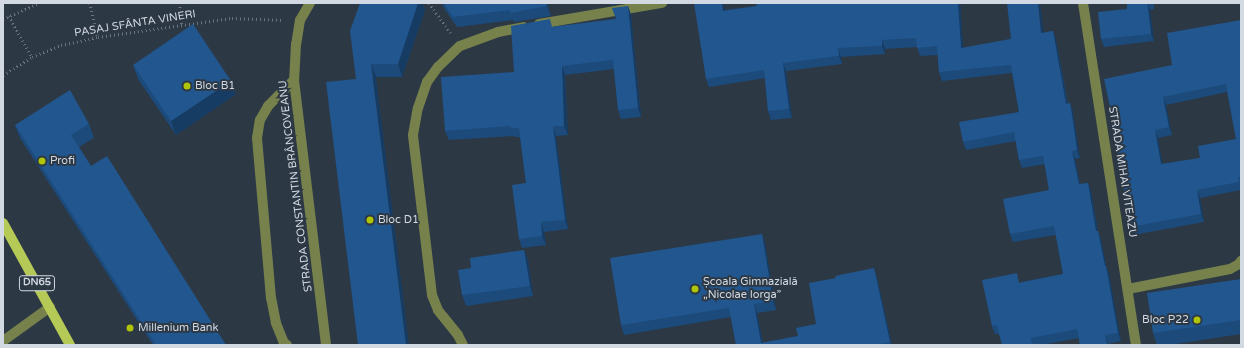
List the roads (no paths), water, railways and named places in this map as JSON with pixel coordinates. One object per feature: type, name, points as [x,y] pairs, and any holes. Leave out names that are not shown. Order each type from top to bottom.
[{"type":"main road","name":"DN65","points":[[3,222],[70,345]]},
{"type":"street","name":"STRADA CONSTANTIN BRÂNCOVEANU","points":[[310,3],[300,20],[296,44],[294,80],[326,345]]},
{"type":"street","points":[[463,345],[458,335],[438,310],[432,295],[413,135],[418,108],[427,82],[438,67],[460,46],[498,32],[662,3]]},
{"type":"street","name":"STRADA MIHAI VITEAZU","points":[[1083,3],[1136,345]]},
{"type":"street","points":[[287,345],[276,323],[271,298],[257,138],[260,120],[268,106],[294,80]]},
{"type":"street","points":[[1128,289],[1230,269],[1239,264],[1241,261]]},
{"type":"street","points":[[3,341],[50,307]]},
{"type":"place","name":"Bloc B1","points":[[187,86]]},
{"type":"place","name":"Profi","points":[[42,161]]},
{"type":"place","name":"Bloc D1","points":[[370,220]]},
{"type":"place","name":"Școala Gimnazială „Nicolae Iorga”","points":[[695,289]]},
{"type":"place","name":"Bloc P22","points":[[1197,320]]},
{"type":"place","name":"Millenium Bank","points":[[130,328]]}]
